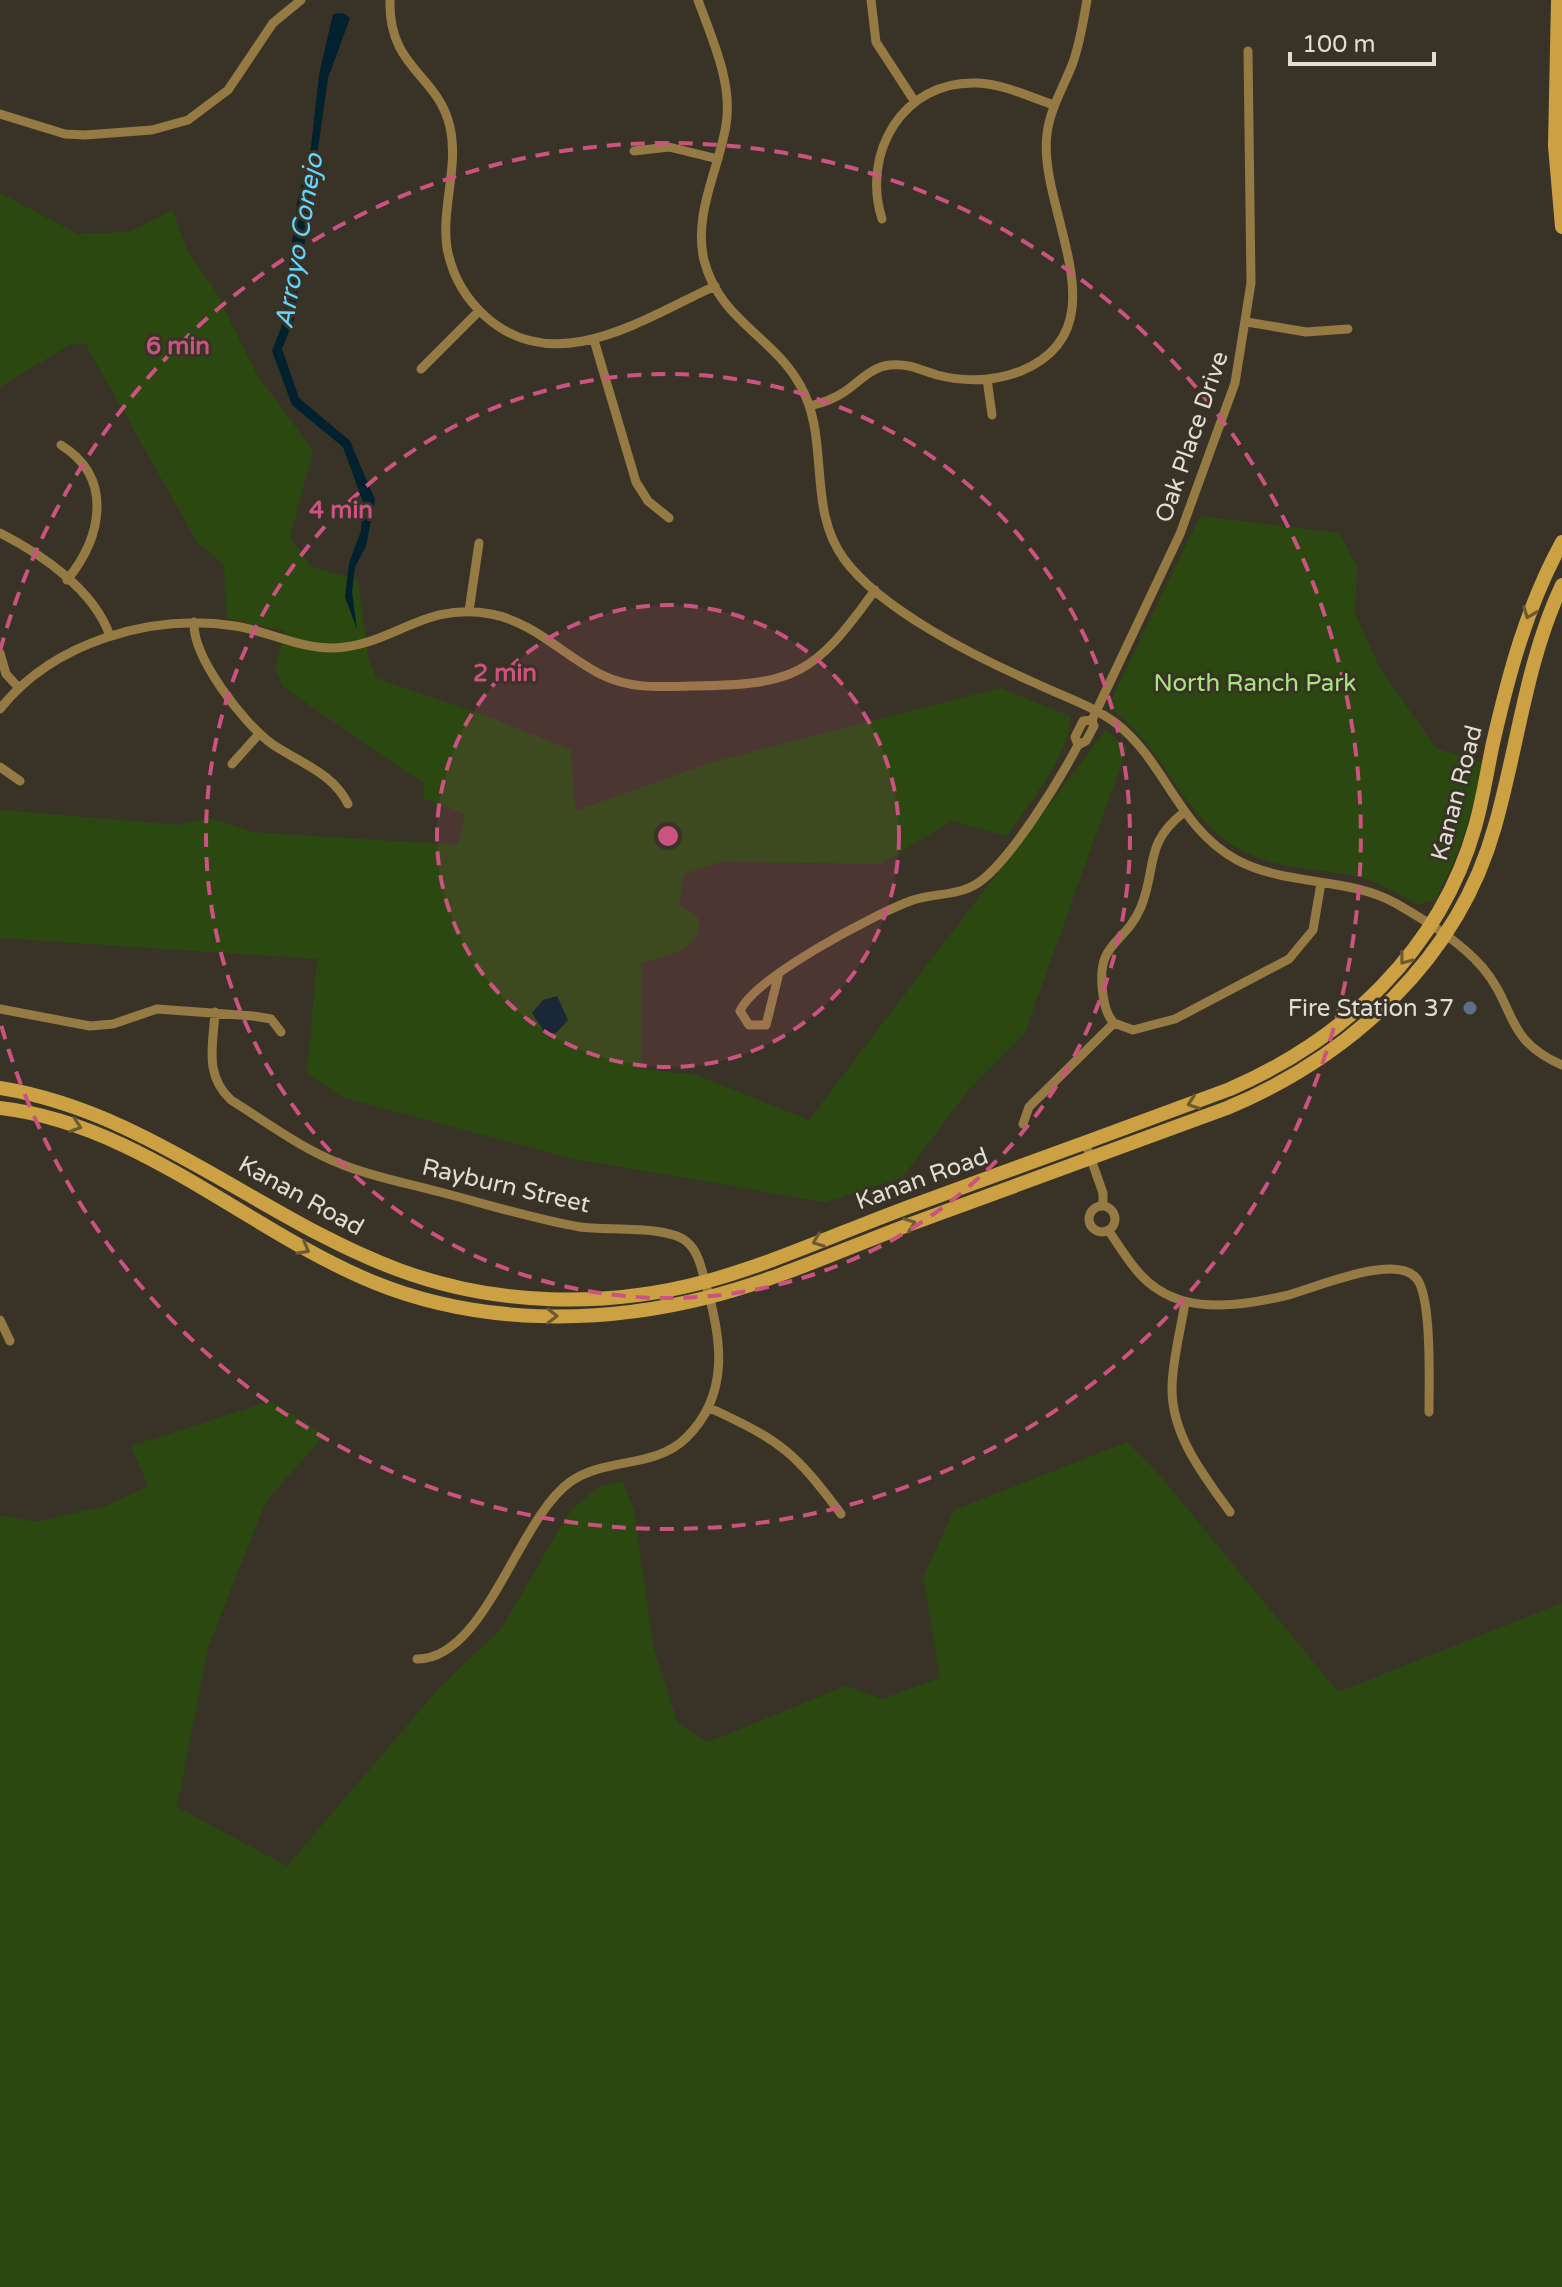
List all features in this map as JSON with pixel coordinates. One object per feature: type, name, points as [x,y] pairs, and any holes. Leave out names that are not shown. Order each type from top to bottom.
[{"type":"main road","points":[[1558,0],[1555,146],[1562,227]]},
{"type":"main road","name":"Kanan Road","points":[[0,1088],[90,1111],[134,1129],[335,1243],[430,1280],[511,1296],[563,1300],[611,1299],[705,1281],[1230,1089],[1299,1055],[1355,1013],[1398,969],[1430,927],[1457,876],[1475,828],[1519,638],[1544,576],[1562,542]]},
{"type":"main road","name":"Kanan Road","points":[[0,1108],[50,1118],[98,1135],[173,1173],[327,1262],[427,1300],[494,1313],[561,1317],[641,1311],[710,1297],[1227,1108],[1316,1063],[1386,1006],[1414,977],[1464,904],[1494,830],[1538,647],[1562,585]]},
{"type":"street","points":[[0,114],[65,134],[85,135],[152,130],[188,120],[228,90],[273,23],[301,0]]},
{"type":"street","points":[[390,0],[392,35],[399,52],[438,100],[450,127],[453,150],[447,246],[458,282],[479,311],[502,329],[530,341],[560,345],[594,340],[715,286]]},
{"type":"street","points":[[698,0],[725,86],[726,127],[702,220],[704,259],[715,286],[739,322],[790,368],[810,406],[825,524],[845,561],[875,590],[971,653],[1094,716],[1116,724],[1148,756],[1183,813],[1215,846],[1251,867],[1275,876],[1369,891],[1397,904],[1444,936],[1484,968],[1525,1041],[1562,1065]]},
{"type":"street","points":[[871,0],[876,42],[915,102]]},
{"type":"street","points":[[810,406],[837,396],[866,374],[889,365],[912,366],[955,379],[987,379],[1020,371],[1043,358],[1061,337],[1072,311],[1073,276],[1046,164],[1046,135],[1054,105],[1073,63],[1087,0]]},
{"type":"street","name":"Oak Place Drive","points":[[778,977],[771,1019],[766,1025],[749,1025],[740,1011],[743,1004],[812,949],[900,905],[963,891],[991,872],[1057,784],[1078,745],[1086,741],[1094,726],[1094,716],[1154,596],[1201,485],[1235,383],[1247,322],[1252,247],[1248,51]]},
{"type":"street","points":[[882,219],[875,188],[878,157],[891,127],[915,102],[943,88],[975,83],[1002,87],[1054,105]]},
{"type":"street","points":[[634,151],[669,147],[718,159]]},
{"type":"street","points":[[421,369],[479,311]]},
{"type":"street","points":[[1247,322],[1306,332],[1348,329]]},
{"type":"street","points":[[594,340],[636,482],[648,501],[669,518]]},
{"type":"street","points":[[987,379],[992,415]]},
{"type":"street","points":[[61,445],[78,456],[89,470],[97,512],[90,546],[67,580]]},
{"type":"street","points":[[0,533],[67,580],[97,606],[110,636]]},
{"type":"street","points":[[469,611],[479,543]]},
{"type":"street","points":[[0,709],[19,688],[49,666],[110,636],[152,625],[194,622],[235,626],[305,645],[335,648],[372,641],[430,615],[469,611],[517,622],[591,669],[630,685],[743,686],[780,680],[817,661],[840,638],[875,590]]},
{"type":"street","points":[[194,622],[195,640],[201,657],[259,734],[338,785],[348,804]]},
{"type":"street","points":[[0,653],[3,674],[19,688]]},
{"type":"street","points":[[232,764],[259,734]]},
{"type":"street","points":[[0,767],[20,781]]},
{"type":"street","points":[[1183,813],[1158,839],[1140,909],[1104,958],[1101,969],[1106,1010],[1114,1023],[1133,1030],[1165,1022],[1237,989],[1289,959],[1313,930],[1321,883]]},
{"type":"street","points":[[0,1009],[90,1026],[113,1024],[157,1009],[215,1012],[271,1019],[281,1032]]},
{"type":"street","name":"Rayburn Street","points":[[215,1012],[211,1067],[220,1090],[231,1100],[322,1155],[355,1170],[553,1222],[673,1234],[694,1251],[710,1297],[720,1352],[710,1408],[678,1446],[637,1462],[594,1469],[560,1489],[541,1511],[470,1628],[450,1648],[428,1659],[417,1659]]},
{"type":"street","points":[[1023,1124],[1029,1107],[1114,1023]]},
{"type":"street","points":[[1085,1142],[1103,1206],[1115,1217],[1108,1230]]},
{"type":"street","points":[[1103,1206],[1092,1210],[1089,1222],[1098,1231],[1108,1230]]},
{"type":"street","points":[[1108,1230],[1144,1279],[1157,1290],[1185,1302],[1208,1304],[1259,1300],[1285,1296],[1340,1277],[1401,1269],[1415,1276],[1422,1288],[1429,1412]]},
{"type":"street","points":[[1185,1302],[1172,1387],[1173,1404],[1192,1459],[1230,1512]]},
{"type":"street","points":[[0,1320],[10,1341]]},
{"type":"street","points":[[710,1408],[783,1445],[803,1464],[841,1514]]},
{"type":"green space","points":[[0,193],[78,234],[129,232],[173,210],[188,252],[215,290],[257,375],[313,450],[290,538],[312,567],[358,580],[368,655],[376,678],[497,720],[571,750],[575,811],[712,762],[1000,688],[1070,716],[1069,730],[1056,762],[1007,836],[952,821],[881,864],[720,862],[684,874],[679,905],[698,917],[699,928],[696,937],[682,950],[641,964],[642,1069],[696,1075],[809,1120],[1106,730],[1127,748],[1025,1033],[967,1092],[902,1178],[825,1202],[574,1159],[344,1098],[307,1073],[317,959],[0,938],[0,810],[179,825],[209,818],[252,832],[458,845],[465,814],[424,799],[424,784],[283,687],[275,668],[285,631],[227,618],[224,565],[197,542],[85,343],[69,345],[0,387]]},
{"type":"green space","name":"North Ranch Park","points":[[1200,516],[1339,533],[1357,566],[1355,613],[1380,668],[1436,748],[1483,763],[1464,834],[1435,900],[1418,905],[1360,877],[1276,863],[1234,846],[1199,816],[1144,740],[1108,706]]},
{"type":"green space","points":[[271,1401],[325,1435],[266,1501],[208,1648],[177,1807],[287,1866],[439,1688],[501,1629],[570,1511],[598,1487],[623,1481],[634,1510],[654,1650],[678,1724],[708,1742],[846,1686],[882,1699],[940,1678],[923,1577],[954,1510],[1127,1442],[1157,1472],[1338,1692],[1562,1603],[1562,2287],[0,2287],[0,1515],[35,1522],[106,1506],[148,1486],[131,1446]]},
{"type":"water","name":"Arroyo Conejo","points":[[343,13],[350,18],[328,78],[294,319],[282,349],[299,398],[350,441],[375,500],[366,546],[355,567],[352,592],[357,629],[345,597],[349,563],[361,531],[363,502],[343,447],[292,405],[272,351],[281,328],[297,203],[311,147],[319,75],[333,14]]},
{"type":"water","points":[[557,996],[568,1020],[556,1033],[545,1033],[532,1013],[543,1000]]},
{"type":"place","name":"Fire Station 37","points":[[1470,1008]]}]
